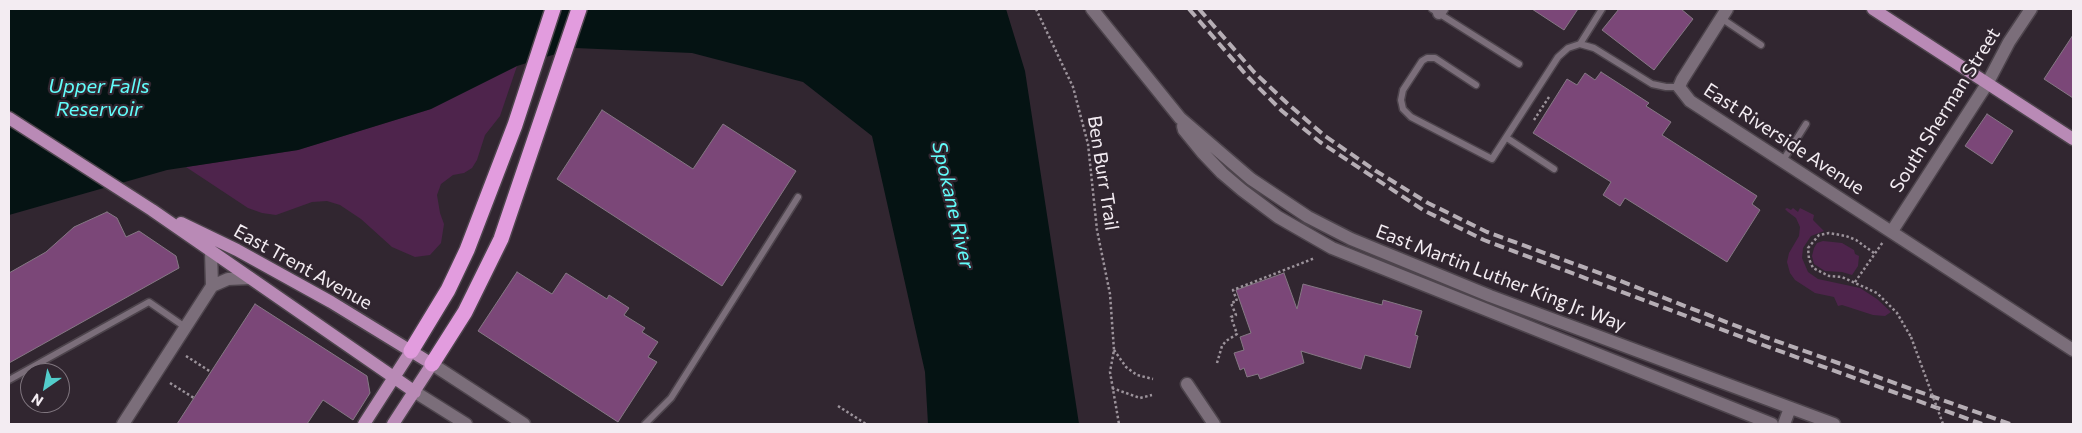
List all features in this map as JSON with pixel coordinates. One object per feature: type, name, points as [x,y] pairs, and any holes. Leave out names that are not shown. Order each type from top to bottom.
[{"type":"highway","points":[[411,351],[448,290],[467,250],[516,124],[553,9]]},
{"type":"highway","points":[[432,364],[465,312],[501,239],[579,9]]},
{"type":"main road","points":[[1873,9],[2073,139]]},
{"type":"main road","name":"East Trent Avenue","points":[[9,118],[147,207],[415,392]]},
{"type":"main road","name":"East Trent Avenue","points":[[147,207],[238,250],[358,318],[432,364]]},
{"type":"main road","points":[[364,424],[411,351]]},
{"type":"main road","points":[[393,424],[432,364]]},
{"type":"street","name":"East Martin Luther King Jr. Way","points":[[1092,9],[1180,118],[1251,179],[1308,217],[1352,239],[1508,303],[1790,408],[1812,420],[1834,424]]},
{"type":"street","name":"South Sherman Street","points":[[1892,231],[1987,84],[2008,42],[2031,9]]},
{"type":"street","points":[[1679,87],[1724,13]]},
{"type":"street","name":"East Riverside Avenue","points":[[1679,87],[1690,102],[1892,231],[2073,350]]},
{"type":"street","name":"East Martin Luther King Jr. Way","points":[[1180,118],[1184,130],[1222,173],[1278,217],[1332,248],[1772,424]]},
{"type":"street","points":[[211,251],[212,286]]},
{"type":"street","points":[[123,424],[212,286],[228,279],[250,278]]},
{"type":"street","points":[[432,364],[524,424]]},
{"type":"street","points":[[1187,384],[1214,424]]},
{"type":"street","points":[[415,392],[466,424]]},
{"type":"street","points":[[1784,424],[1790,408]]},
{"type":"lane","points":[[1580,44],[1602,9]]},
{"type":"lane","points":[[1438,10],[1519,64]]},
{"type":"lane","points":[[1724,13],[1761,45]]},
{"type":"lane","points":[[1476,85],[1435,58],[1427,58],[1422,61],[1403,90],[1401,100],[1403,109],[1410,117],[1492,159],[1558,57],[1568,48],[1580,44],[1594,48],[1652,84],[1679,87]]},
{"type":"lane","points":[[1782,162],[1806,124]]},
{"type":"lane","points":[[1507,138],[1554,169]]},
{"type":"lane","points":[[645,424],[671,398],[798,197]]},
{"type":"lane","points":[[9,380],[149,302],[185,327]]},
{"type":"path","name":"Ben Burr Trail","points":[[1036,9],[1073,87],[1088,144],[1098,230],[1110,294],[1114,350],[1110,372],[1120,424]]},
{"type":"path","points":[[1534,120],[1549,97]]},
{"type":"path","points":[[1855,282],[1874,253],[1856,240],[1846,236],[1829,233],[1819,235],[1813,240],[1808,248],[1808,259],[1813,268],[1829,276],[1835,275],[1855,282],[1877,293],[1897,313],[1911,337],[1943,424]]},
{"type":"path","points":[[1217,362],[1222,346],[1237,334],[1231,316],[1236,315],[1231,303],[1237,301],[1233,290],[1315,258]]},
{"type":"path","points":[[1114,350],[1126,367],[1137,375],[1153,380]]},
{"type":"path","points":[[186,356],[211,372]]},
{"type":"path","points":[[170,383],[194,398]]},
{"type":"path","points":[[1112,388],[1140,398],[1152,395]]},
{"type":"path","points":[[838,406],[866,424]]},
{"type":"shaded area","points":[[517,66],[500,116],[485,135],[477,160],[472,168],[464,173],[453,175],[441,184],[437,195],[444,224],[441,243],[430,255],[415,257],[392,247],[361,219],[340,205],[327,201],[312,202],[276,215],[248,208],[186,167],[298,150],[431,109]]},
{"type":"shaded area","points":[[1793,208],[1798,212],[1800,208],[1814,215],[1813,220],[1824,231],[1811,236],[1803,248],[1802,258],[1808,272],[1818,279],[1860,288],[1877,299],[1891,312],[1885,316],[1873,315],[1842,305],[1838,306],[1834,297],[1815,293],[1795,280],[1790,273],[1787,262],[1789,253],[1799,236],[1800,227],[1796,218],[1785,209],[1791,210]]},
{"type":"shaded area","points":[[1823,241],[1842,243],[1854,250],[1855,254],[1859,256],[1858,266],[1852,275],[1842,272],[1825,271],[1814,264],[1812,256],[1814,248],[1817,243]]},
{"type":"water","name":"Upper Falls Reservoir","points":[[9,9],[1006,9],[1025,71],[1079,424],[928,424],[925,372],[872,136],[803,82],[692,53],[575,48],[517,66],[431,109],[298,150],[167,170],[9,215]]},
{"type":"building","points":[[1532,9],[1578,9],[1564,30]]},
{"type":"building","points":[[1619,9],[1681,9],[1693,19],[1654,70],[1602,30]]},
{"type":"building","points":[[2073,35],[2073,98],[2044,79]]},
{"type":"building","points":[[1601,72],[1649,103],[1646,106],[1671,122],[1662,135],[1757,196],[1752,204],[1760,210],[1727,262],[1625,198],[1620,206],[1603,195],[1611,182],[1533,133],[1567,79],[1577,85],[1585,73],[1595,80]]},
{"type":"building","points":[[602,110],[693,169],[723,124],[796,171],[722,286],[557,179]]},
{"type":"building","points":[[1987,114],[2013,131],[1992,164],[1965,146]]},
{"type":"building","points":[[107,212],[117,218],[126,237],[139,231],[176,256],[179,268],[9,363],[9,273],[46,252],[74,227]]},
{"type":"building","points":[[517,272],[552,294],[566,273],[607,299],[609,295],[629,308],[624,315],[645,328],[642,332],[658,342],[648,357],[657,362],[618,422],[478,331]]},
{"type":"building","points":[[1284,273],[1297,309],[1303,284],[1382,305],[1383,300],[1422,311],[1415,335],[1418,336],[1410,368],[1365,355],[1361,369],[1301,351],[1304,363],[1260,379],[1258,374],[1247,377],[1244,368],[1240,370],[1234,353],[1244,350],[1240,337],[1251,333],[1236,290]]},
{"type":"building","points":[[255,304],[367,376],[370,393],[353,420],[323,400],[307,424],[177,424]]},
{"type":"railway","points":[[1189,9],[1248,77],[1282,111],[1320,142],[1423,210],[1484,240],[1763,345],[1982,424]]},
{"type":"railway","points":[[1199,9],[1254,72],[1325,136],[1376,171],[1428,203],[1487,232],[1765,337],[2010,424]]},
{"type":"water label","name":"Spokane River","points":[[953,205]]}]
